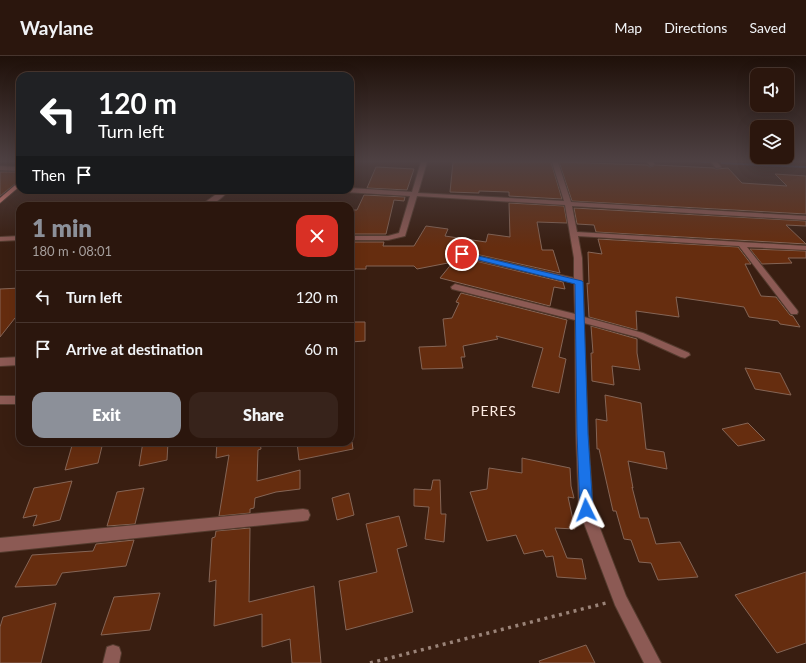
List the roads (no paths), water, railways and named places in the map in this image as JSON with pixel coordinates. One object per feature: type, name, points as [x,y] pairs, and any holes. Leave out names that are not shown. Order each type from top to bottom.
[{"type":"main road","points":[[0,201],[12,190]]},
{"type":"street","points":[[354,238],[388,238],[402,234],[415,190]]},
{"type":"street","points":[[563,190],[568,204],[578,258],[582,434],[586,510],[620,600],[653,663]]},
{"type":"street","points":[[354,191],[806,218]]},
{"type":"street","points":[[210,202],[222,194]]},
{"type":"street","points":[[574,234],[806,248]]},
{"type":"street","points":[[0,239],[16,238]]},
{"type":"street","points":[[742,245],[794,312]]},
{"type":"street","points":[[462,254],[579,282]]},
{"type":"street","points":[[456,287],[640,335],[686,355]]},
{"type":"street","points":[[0,362],[16,361]]},
{"type":"street","points":[[0,400],[16,400]]},
{"type":"street","points":[[0,545],[303,515]]},
{"type":"district","name":"PERES","points":[[494,411]]}]
